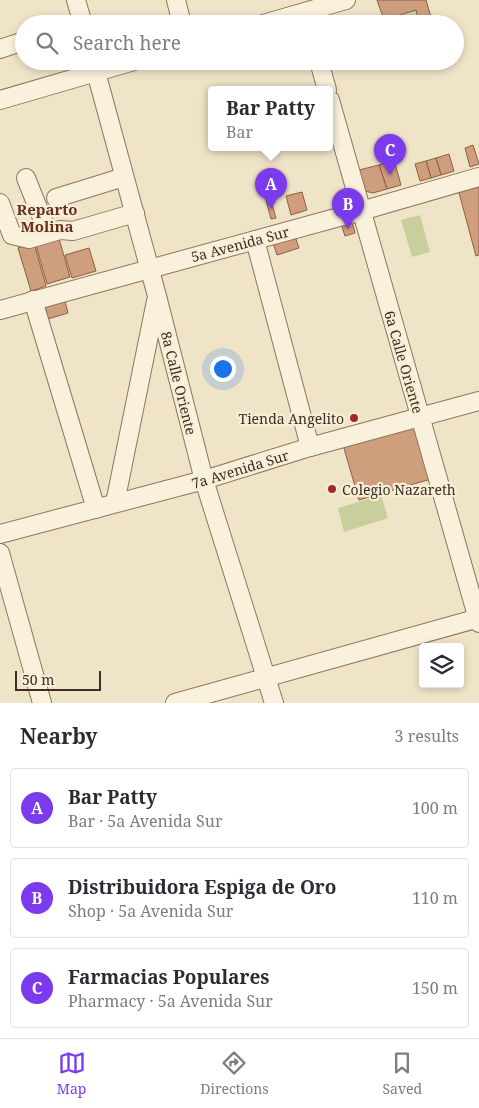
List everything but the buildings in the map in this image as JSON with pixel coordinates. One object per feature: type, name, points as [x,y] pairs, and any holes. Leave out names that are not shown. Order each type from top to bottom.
[{"type":"street","points":[[76,0],[79,15]]},
{"type":"street","points":[[176,0],[180,15]]},
{"type":"street","points":[[305,12],[346,0]]},
{"type":"street","points":[[0,49],[15,44]]},
{"type":"street","points":[[0,100],[85,70]]},
{"type":"street","name":"8a Calle Oriente","points":[[95,70],[157,296],[204,480],[274,703]]},
{"type":"street","points":[[321,70],[326,86]]},
{"type":"street","name":"6a Calle Oriente","points":[[333,110],[479,620]]},
{"type":"street","points":[[56,198],[124,177]]},
{"type":"street","name":"5a Avenida Sur","points":[[0,310],[479,177]]},
{"type":"street","points":[[26,178],[48,233]]},
{"type":"street","points":[[0,203],[12,235],[29,239],[60,230],[73,231],[135,214]]},
{"type":"street","points":[[255,240],[310,448]]},
{"type":"street","points":[[115,504],[157,296]]},
{"type":"street","points":[[33,300],[96,509]]},
{"type":"street","name":"7a Avenida Sur","points":[[0,534],[204,480],[479,400]]},
{"type":"street","points":[[0,553],[42,703]]},
{"type":"street","points":[[175,703],[479,620]]},
{"type":"green space","points":[[416,10],[417,15],[400,15]]},
{"type":"green space","points":[[420,215],[430,252],[412,257],[401,220]]},
{"type":"green space","points":[[381,495],[388,518],[344,532],[338,508]]},
{"type":"place","name":"Farmacias Populares","points":[[390,175]]},
{"type":"place","name":"Bar Patty","points":[[271,209]]},
{"type":"place","name":"Distribuidora Espiga de Oro","points":[[348,229]]},
{"type":"place","name":"Tienda Angelito","points":[[354,418]]},
{"type":"place","name":"Colegio Nazareth","points":[[332,489]]},
{"type":"district","name":"Reparto Molina","points":[[47,218]]}]
